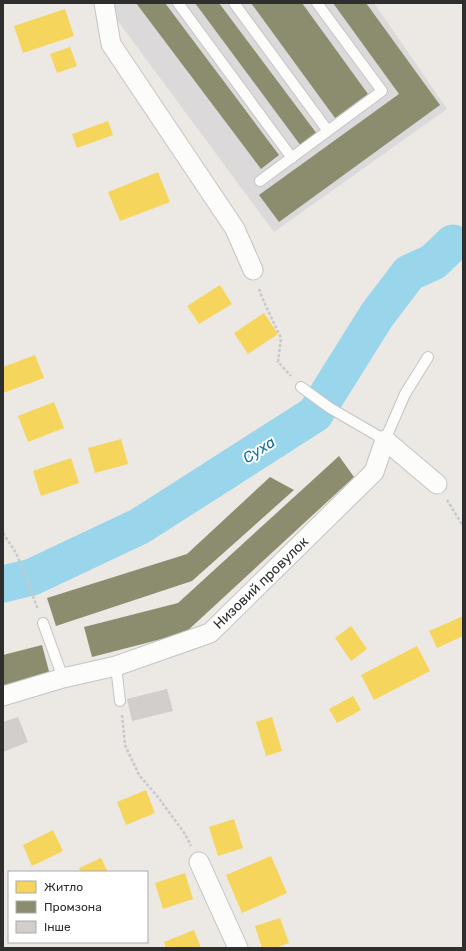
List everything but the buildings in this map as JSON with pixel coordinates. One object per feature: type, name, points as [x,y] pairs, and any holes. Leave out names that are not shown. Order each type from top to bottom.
[{"type":"street","points":[[104,3],[111,44],[235,229],[253,270]]},
{"type":"street","points":[[385,440],[437,484]]},
{"type":"street","name":"Низовий провулок","points":[[3,696],[63,678],[116,666],[210,633],[374,472],[385,440]]},
{"type":"street","points":[[199,862],[238,948]]},
{"type":"lane","points":[[178,3],[292,158]]},
{"type":"lane","points":[[234,3],[328,131]]},
{"type":"lane","points":[[260,181],[382,92],[317,3]]},
{"type":"lane","points":[[301,387],[330,408],[385,440],[405,394],[428,357]]},
{"type":"lane","points":[[42,623],[63,678]]},
{"type":"lane","points":[[116,666],[120,701]]},
{"type":"path","points":[[253,270],[264,302],[281,338],[278,362],[301,387]]},
{"type":"path","points":[[437,484],[463,526]]},
{"type":"path","points":[[3,533],[16,553],[42,623]]},
{"type":"path","points":[[120,701],[125,746],[139,775],[158,797],[185,834],[199,862]]},
{"type":"shaded area","points":[[115,3],[374,3],[447,109],[274,232],[109,9]]},
{"type":"waterway","name":"Суха","points":[[3,584],[32,577],[140,526],[315,414],[377,315],[409,273],[433,262],[453,243]]}]
